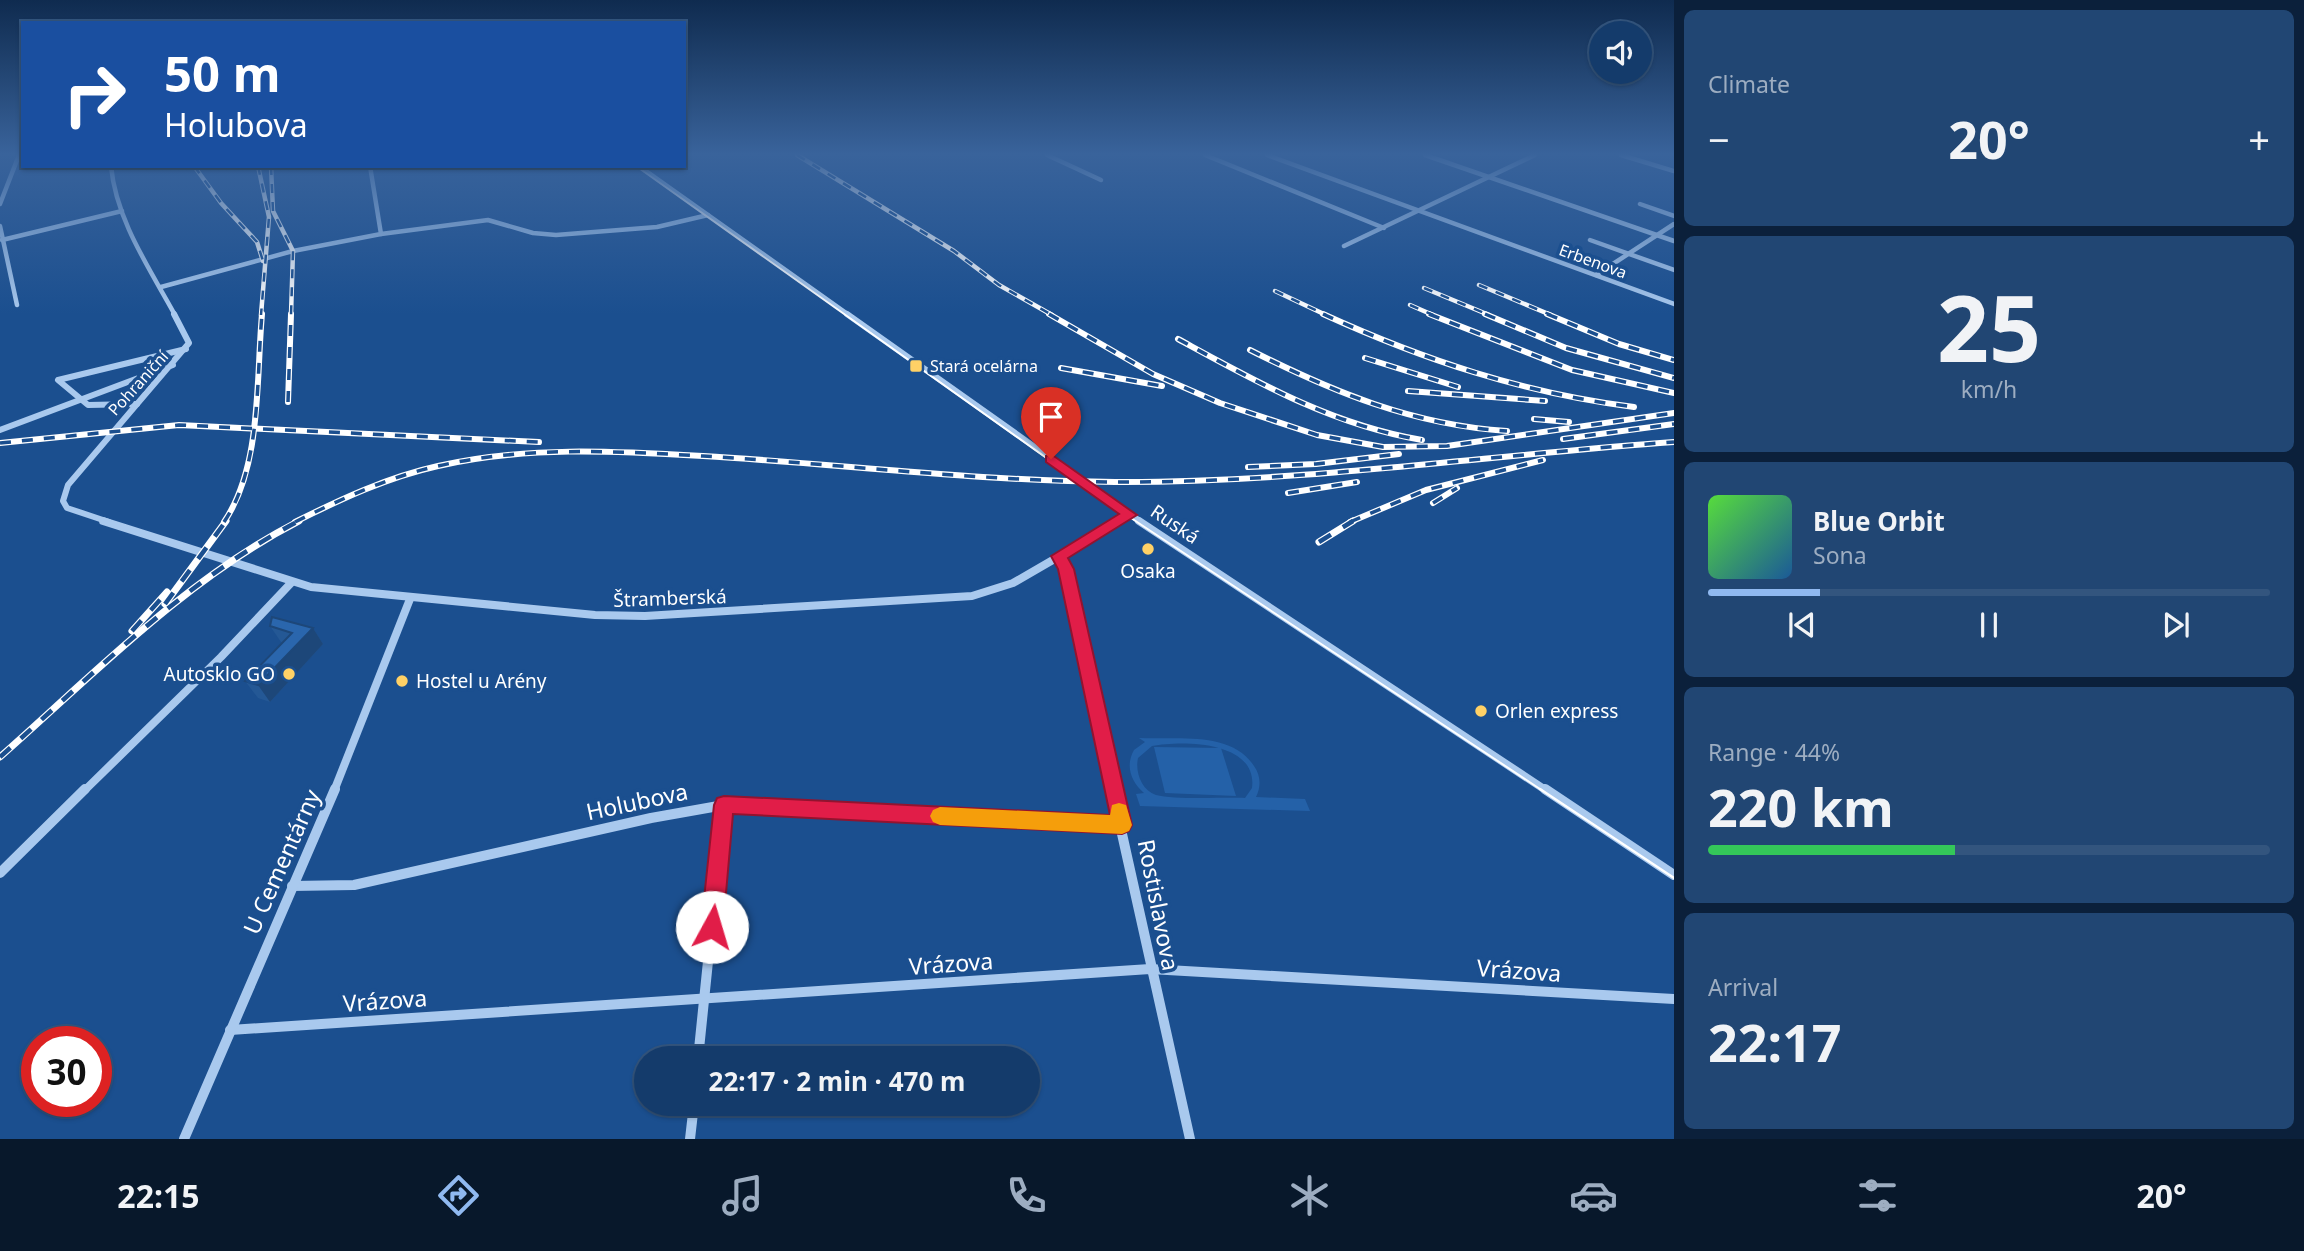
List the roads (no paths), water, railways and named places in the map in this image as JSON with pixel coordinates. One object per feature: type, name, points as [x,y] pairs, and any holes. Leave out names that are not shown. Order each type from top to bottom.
[{"type":"street","name":"Pohraniční","points":[[121,208],[189,341],[187,349],[115,429],[66,489],[65,506],[196,553]]},
{"type":"street","points":[[377,208],[381,234]]},
{"type":"street","name":"Ruská","points":[[698,208],[1130,515],[1672,874]]},
{"type":"street","points":[[1335,208],[1384,228]]},
{"type":"street","name":"Erbenova","points":[[1407,208],[1674,304]]},
{"type":"street","points":[[1344,246],[1425,208]]},
{"type":"street","points":[[1579,208],[1674,241]]},
{"type":"street","points":[[1652,208],[1674,216]]},
{"type":"street","points":[[2,240],[122,211]]},
{"type":"street","points":[[161,288],[293,251],[381,234],[488,220],[533,233],[556,235],[657,226],[708,215]]},
{"type":"street","points":[[1596,275],[1674,224]]},
{"type":"street","points":[[0,226],[17,305]]},
{"type":"street","points":[[1590,240],[1674,270]]},
{"type":"street","points":[[138,404],[88,405],[58,380],[187,349]]},
{"type":"street","points":[[0,430],[173,365]]},
{"type":"street","name":"Štramberská","points":[[196,553],[291,583],[340,592],[632,617],[941,600],[1002,587],[1130,515]]},
{"type":"street","name":"Rostislavova","points":[[1059,556],[1066,569],[1122,825],[1150,969],[1190,1139]]},
{"type":"street","points":[[0,873],[245,634],[291,583]]},
{"type":"street","name":"U Cementárny","points":[[184,1139],[360,732],[410,599]]},
{"type":"street","points":[[700,1046],[724,805]]},
{"type":"street","name":"Holubova","points":[[292,886],[354,885],[651,818],[724,805],[1122,825]]},
{"type":"street","name":"Vrázova","points":[[230,1030],[1150,969],[1674,999]]},
{"type":"street","points":[[690,1139],[693,1116]]},
{"type":"tram line","points":[[695,208],[1128,516],[1543,791]]},
{"type":"tram line","points":[[1540,789],[1674,878]]},
{"type":"railway","points":[[226,208],[257,242],[263,261]]},
{"type":"railway","points":[[261,315],[269,217],[267,208]]},
{"type":"railway","points":[[273,208],[293,251],[291,315]]},
{"type":"railway","points":[[884,208],[954,251],[999,285],[1052,315]]},
{"type":"railway","points":[[1479,285],[1551,315]]},
{"type":"railway","points":[[1424,288],[1489,315]]},
{"type":"railway","points":[[1275,291],[1326,315]]},
{"type":"railway","points":[[1410,305],[1433,315]]},
{"type":"railway","points":[[254,429],[262,314]]},
{"type":"railway","points":[[288,402],[291,314]]},
{"type":"railway","points":[[1049,314],[1153,374],[1220,403],[1317,435],[1383,447],[1447,446],[1674,413]]},
{"type":"railway","points":[[1323,314],[1399,346],[1513,384],[1634,407]]},
{"type":"railway","points":[[1429,314],[1572,370],[1674,393]]},
{"type":"railway","points":[[1485,314],[1566,348],[1674,378]]},
{"type":"railway","points":[[1547,314],[1619,344],[1674,360]]},
{"type":"railway","points":[[1178,339],[1266,386],[1326,413],[1357,424],[1422,440]]},
{"type":"railway","points":[[1250,350],[1312,380],[1374,404],[1439,422],[1507,431]]},
{"type":"railway","points":[[1365,358],[1458,387]]},
{"type":"railway","points":[[1061,368],[1162,386]]},
{"type":"railway","points":[[1408,391],[1545,401]]},
{"type":"railway","points":[[1534,419],[1569,422]]},
{"type":"railway","points":[[1563,439],[1674,424]]},
{"type":"railway","points":[[0,443],[179,425],[254,429]]},
{"type":"railway","points":[[224,522],[245,475],[254,429]]},
{"type":"railway","points":[[254,429],[539,442]]},
{"type":"railway","points":[[295,522],[401,476],[471,460],[537,453],[670,454],[961,475],[1115,482],[1325,473],[1674,442]]},
{"type":"railway","points":[[1248,467],[1316,464],[1399,454]]},
{"type":"railway","points":[[1350,522],[1426,490],[1543,460]]},
{"type":"railway","points":[[1288,493],[1357,482]]},
{"type":"railway","points":[[1433,503],[1457,488]]},
{"type":"railway","points":[[165,604],[226,521]]},
{"type":"railway","points":[[0,757],[106,661],[180,599],[258,544],[299,521]]},
{"type":"railway","points":[[1319,542],[1353,521]]},
{"type":"railway","points":[[132,631],[167,592]]},
{"type":"place","name":"Stará ocelárna","points":[[916,366]]},
{"type":"place","name":"Osaka","points":[[1148,549]]},
{"type":"place","name":"Autosklo GO","points":[[289,674]]},
{"type":"place","name":"Hostel u Arény","points":[[402,681]]},
{"type":"place","name":"Orlen express","points":[[1481,711]]}]
